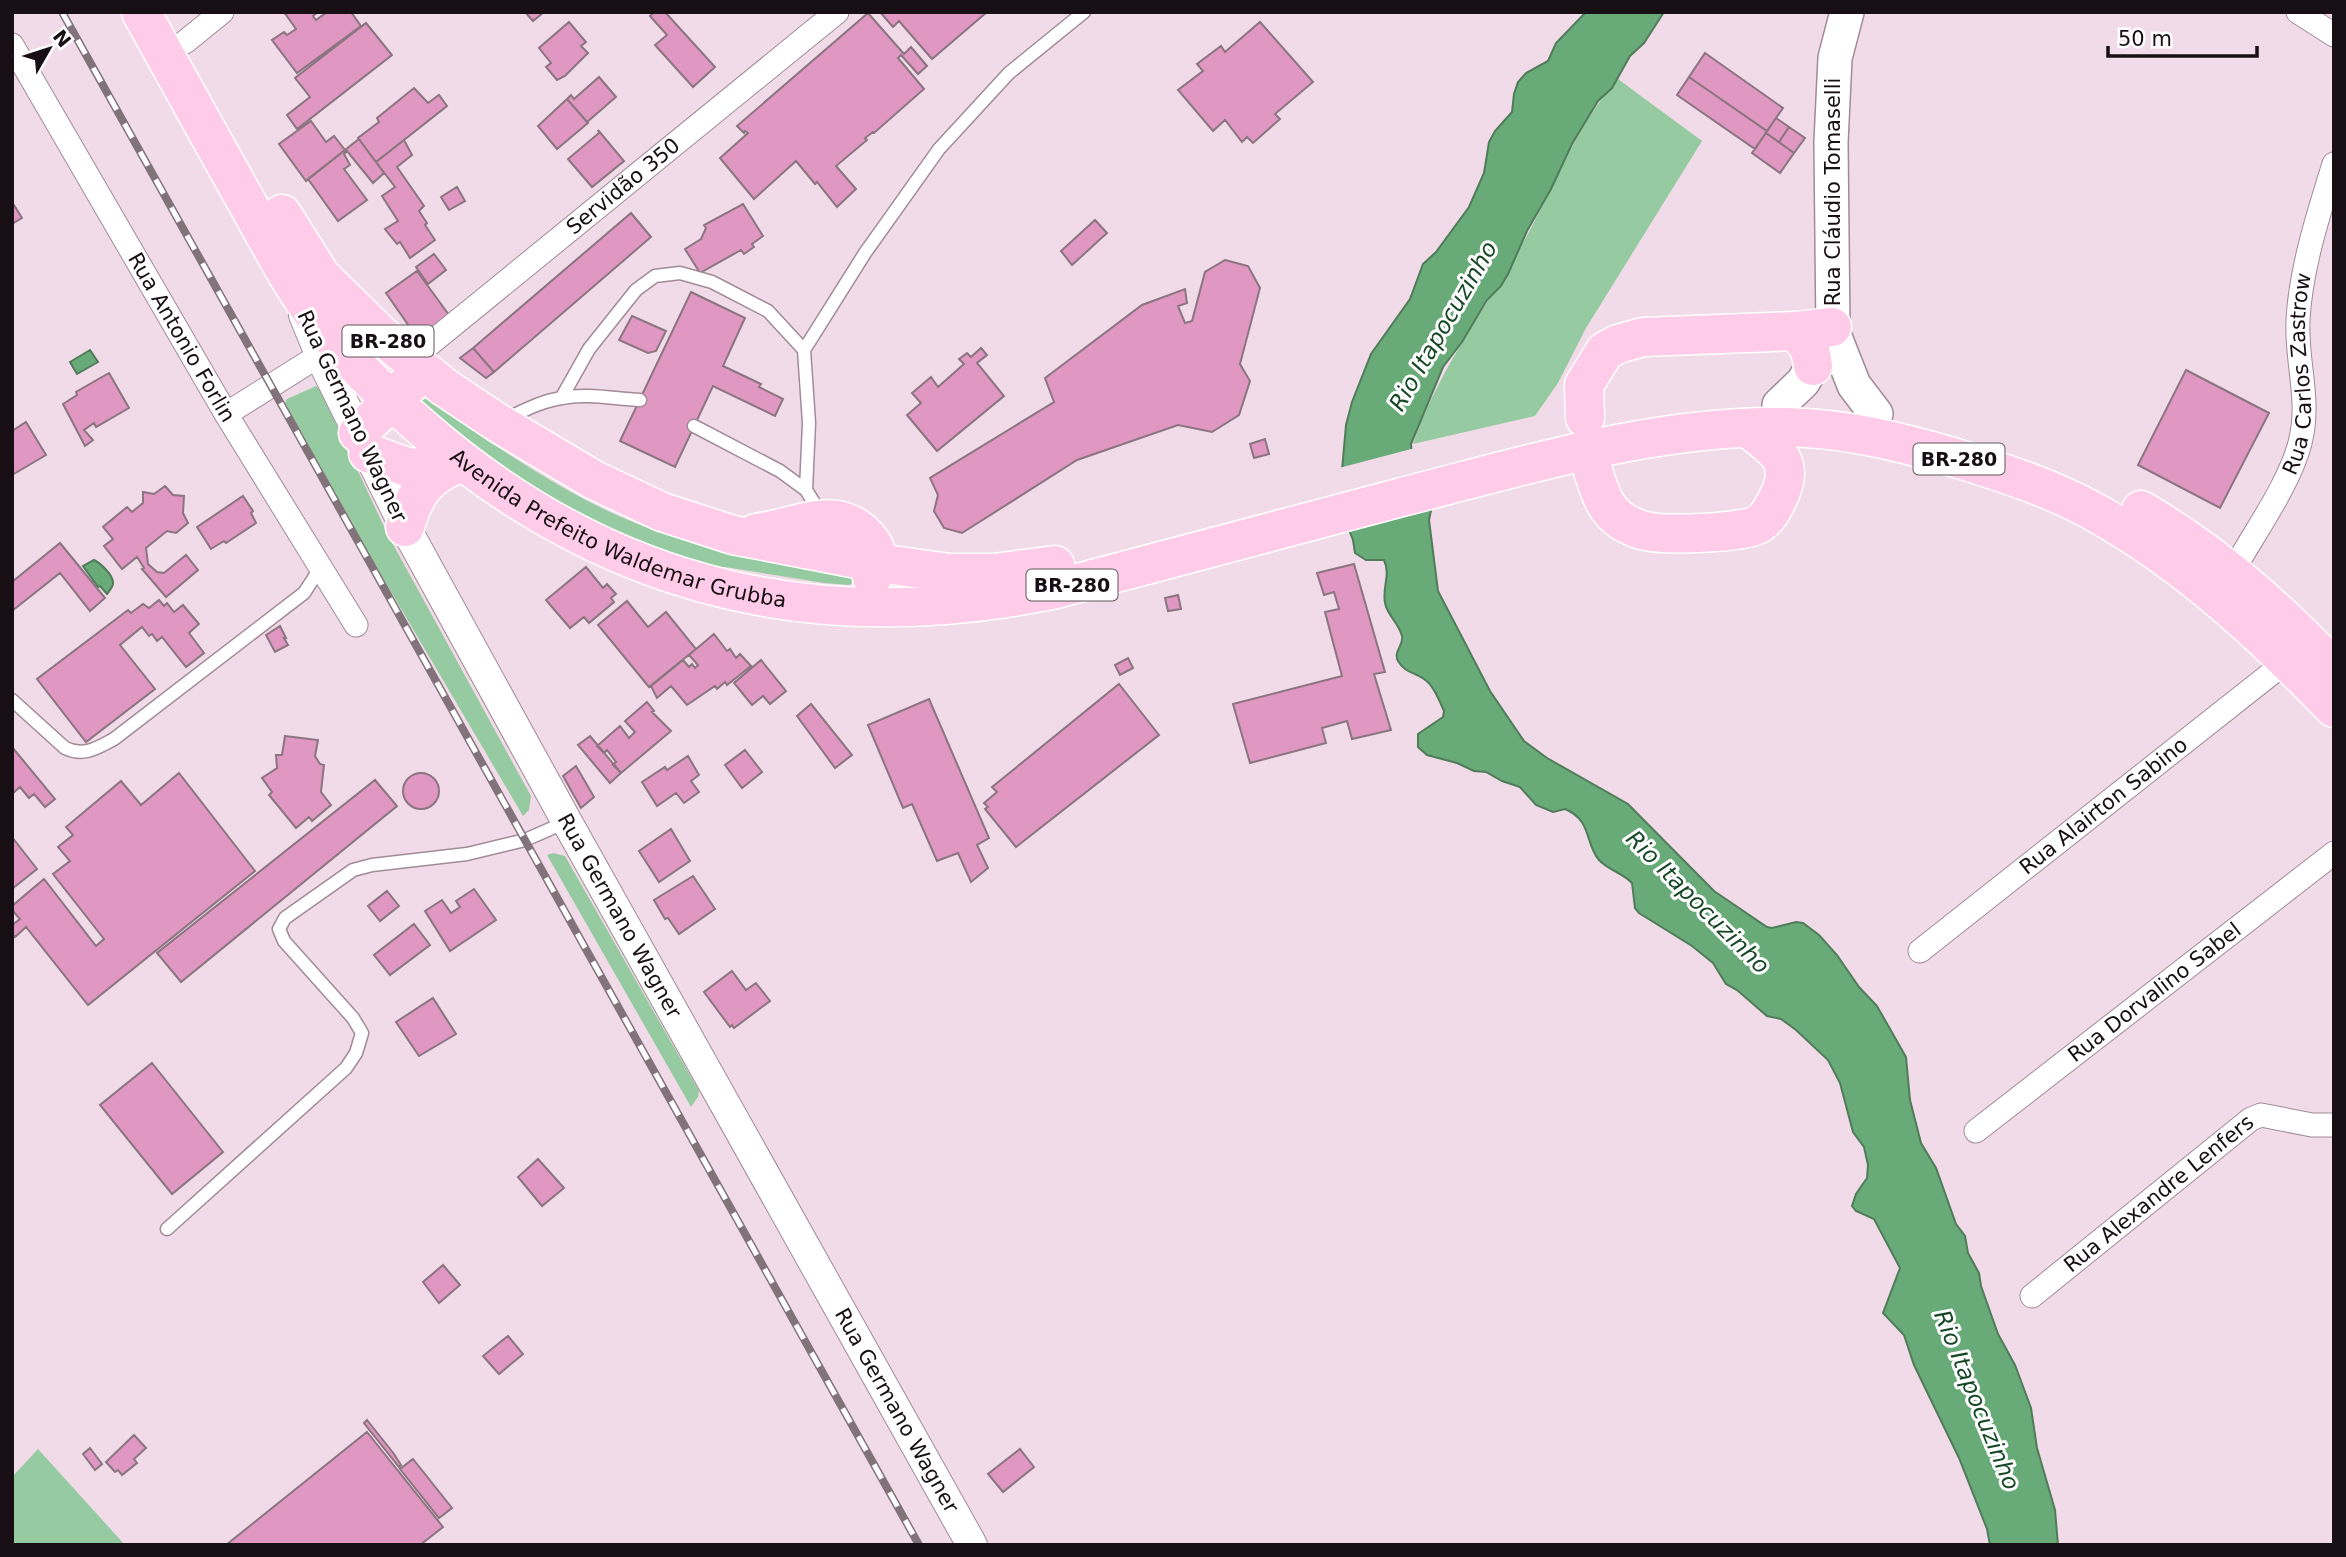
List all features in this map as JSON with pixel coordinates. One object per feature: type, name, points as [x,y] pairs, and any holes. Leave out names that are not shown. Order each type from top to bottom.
[{"type":"highway","name":"Avenida Prefeito Waldemar Grubba","points":[[141,12],[288,276],[343,352],[452,466],[558,526],[643,565],[724,589],[816,606],[886,609],[997,601],[1052,590],[1320,508]]},
{"type":"highway","name":"Avenida Prefeito Waldemar Grubba","points":[[184,24],[294,235],[321,276],[410,360],[444,387],[498,423],[594,480],[662,512],[733,535],[878,563],[949,573],[994,573],[1052,566],[1320,508]]},
{"type":"highway","points":[[1813,366],[1810,349],[1820,330]]},
{"type":"highway","points":[[1585,418],[1584,385],[1605,351],[1618,344],[1643,337],[1820,330]]},
{"type":"highway","points":[[444,387],[429,383],[413,384],[399,390],[363,443],[407,467],[452,466]]},
{"type":"highway","name":"BR-280","points":[[1320,508],[1508,459],[1636,419],[1779,405],[1831,407],[1876,414],[1997,445],[2103,488],[2150,515],[2232,571],[2262,596],[2334,668]]},
{"type":"highway","name":"BR-280","points":[[1508,459],[1570,454],[1671,436],[1787,427],[1825,429],[1873,437],[1938,453],[2045,488],[2097,513],[2155,550],[2209,591],[2287,661],[2334,708]]},
{"type":"highway","points":[[1593,471],[1605,505],[1620,520],[1646,531],[1705,532],[1747,529],[1759,524],[1770,514],[1784,484],[1786,470],[1771,447],[1747,428]]},
{"type":"highway","points":[[405,527],[418,493],[429,479],[452,466]]},
{"type":"highway","points":[[733,535],[775,531],[815,504],[865,534],[876,548],[878,563],[873,577],[847,598],[816,606]]},
{"type":"main road","name":"Rua Cláudio Tomaselli","points":[[1847,12],[1835,58],[1820,330],[1854,385],[1876,414]]},
{"type":"main road","points":[[1779,405],[1803,382],[1813,366]]},
{"type":"street","points":[[184,24],[222,12]]},
{"type":"street","name":"Servidão 350","points":[[410,360],[838,12]]},
{"type":"street","points":[[2298,12],[2334,35]]},
{"type":"street","name":"Rua Antonio Forlin","points":[[12,45],[226,414],[356,625]]},
{"type":"street","name":"Rua Carlos Zastrow","points":[[2232,571],[2289,473],[2300,443],[2306,403],[2298,321],[2308,259],[2334,164]]},
{"type":"street","name":"Rua Germano Wagner","points":[[288,276],[320,355],[405,527],[972,1545]]},
{"type":"street","points":[[226,414],[320,355]]},
{"type":"street","name":"Rua Alairton Sabino","points":[[1920,951],[2287,661]]},
{"type":"street","name":"Rua Dorvalino Sabel","points":[[1976,1131],[2334,853]]},
{"type":"street","name":"Rua Alexandre Lenfers","points":[[2032,1296],[2251,1119],[2261,1115],[2312,1125],[2334,1125]]},
{"type":"lane","points":[[815,504],[804,350],[865,253],[939,149],[1009,73],[1084,12]]},
{"type":"lane","points":[[562,397],[589,349],[636,290],[655,276],[680,273],[712,282],[768,311],[804,350]]},
{"type":"lane","points":[[498,423],[562,397],[592,396],[640,400]]},
{"type":"lane","points":[[694,426],[780,471],[815,504]]},
{"type":"lane","points":[[12,700],[65,748],[74,752],[89,752],[114,739],[304,593],[321,567]]},
{"type":"lane","points":[[167,1229],[346,1068],[356,1052],[362,1033],[353,1018],[284,941],[279,929],[285,918],[353,870],[372,865],[467,853],[525,840],[567,822]]},
{"type":"shaded area","points":[[1618,79],[1702,141],[1586,328],[1558,383],[1535,416],[1413,444],[1449,365],[1524,241],[1578,137],[1603,97]]},
{"type":"shaded area","points":[[316,386],[388,535],[531,796],[529,810],[523,816],[367,551],[285,403],[287,399]]},
{"type":"shaded area","points":[[427,399],[548,479],[579,497],[645,527],[724,549],[862,573],[849,585],[725,567],[704,570],[551,506],[413,401]]},
{"type":"shaded area","points":[[553,853],[565,856],[699,1091],[691,1107],[547,855]]},
{"type":"shaded area","points":[[38,1449],[125,1545],[12,1545],[12,1477]]},
{"type":"water","name":"Rio Itapocuzinho","points":[[1586,12],[1664,12],[1644,43],[1630,56],[1612,88],[1598,101],[1572,144],[1508,274],[1487,300],[1462,342],[1443,367],[1411,444],[1412,456],[1342,470],[1346,425],[1371,354],[1410,299],[1423,264],[1436,252],[1469,207],[1484,173],[1489,142],[1512,112],[1518,82],[1526,73],[1548,61],[1556,43]]},
{"type":"water","points":[[90,350],[98,362],[77,374],[70,362]]},
{"type":"water","name":"Rio Itapocuzinho","points":[[1434,496],[1429,520],[1438,591],[1490,691],[1524,741],[1547,758],[1628,804],[1714,891],[1767,927],[1803,923],[1819,935],[1877,1006],[1906,1057],[1910,1100],[1921,1143],[1936,1168],[1956,1224],[1965,1236],[1968,1253],[1979,1273],[1998,1334],[2015,1365],[2031,1408],[2037,1448],[2055,1510],[2058,1545],[1990,1545],[1987,1529],[1959,1458],[1914,1365],[1904,1335],[1883,1313],[1900,1268],[1874,1219],[1856,1211],[1852,1206],[1856,1194],[1867,1178],[1868,1165],[1864,1147],[1853,1132],[1840,1083],[1828,1060],[1796,1030],[1781,1019],[1767,1016],[1726,984],[1713,963],[1692,946],[1639,913],[1635,908],[1632,883],[1599,860],[1584,826],[1574,814],[1565,809],[1553,812],[1536,805],[1520,787],[1486,772],[1474,771],[1427,755],[1418,747],[1418,734],[1443,717],[1444,711],[1428,682],[1407,670],[1398,661],[1402,636],[1385,603],[1386,565],[1384,560],[1366,560],[1355,553],[1345,520]]},
{"type":"water","points":[[94,560],[106,570],[113,581],[107,594],[98,587],[83,566]]},
{"type":"pier","points":[[1415,448],[1416,455],[1428,472],[1338,497],[1339,468]]},
{"type":"building","points":[[284,12],[318,12],[313,16],[316,20],[327,12],[351,12],[361,26],[297,73],[272,40],[284,32],[287,35],[296,29]]},
{"type":"building","points":[[525,12],[544,12],[533,21]]},
{"type":"building","points":[[654,12],[665,12],[715,67],[693,87],[655,45],[667,35],[650,16]]},
{"type":"building","points":[[880,12],[987,12],[932,59],[899,21],[893,27]]},
{"type":"building","points":[[868,13],[904,54],[911,47],[927,66],[918,74],[901,55],[898,58],[924,89],[836,166],[856,189],[837,207],[796,161],[754,199],[720,158],[748,133],[744,133],[737,126]]},
{"type":"building","points":[[569,22],[586,42],[581,46],[588,53],[565,76],[557,80],[546,67],[551,63],[539,48]]},
{"type":"building","points":[[1260,22],[1313,82],[1275,114],[1280,119],[1253,143],[1247,137],[1242,142],[1225,120],[1213,131],[1178,90],[1203,71],[1197,64],[1221,46],[1225,52]]},
{"type":"building","points":[[366,23],[392,55],[297,129],[287,115],[310,97],[295,78]]},
{"type":"building","points":[[1705,53],[1783,108],[1767,131],[1689,77]]},
{"type":"building","points":[[599,77],[616,97],[587,122],[567,99],[571,95],[574,99]]},
{"type":"building","points":[[1689,77],[1767,131],[1755,149],[1677,95]]},
{"type":"building","points":[[414,88],[428,103],[439,95],[447,106],[376,162],[358,138],[379,122],[377,118]]},
{"type":"building","points":[[567,99],[588,123],[557,149],[538,126]]},
{"type":"building","points":[[1776,118],[1789,127],[1779,142],[1766,133]]},
{"type":"building","points":[[311,121],[326,142],[334,136],[345,150],[306,181],[279,144]]},
{"type":"building","points":[[1789,127],[1805,138],[1794,153],[1779,142]]},
{"type":"building","points":[[598,130],[624,161],[592,187],[568,159],[599,133]]},
{"type":"building","points":[[1766,133],[1794,153],[1780,173],[1752,153]]},
{"type":"building","points":[[359,139],[384,173],[373,183],[347,151],[344,154],[350,165],[344,169],[367,200],[338,221],[308,179]]},
{"type":"building","points":[[404,140],[412,155],[397,167],[424,206],[419,211],[435,240],[410,258],[400,242],[397,244],[385,229],[398,221],[382,196],[395,187],[376,162]]},
{"type":"building","points":[[457,187],[465,201],[449,210],[441,197]]},
{"type":"building","points":[[743,204],[763,236],[744,254],[741,250],[700,273],[685,249],[701,239],[706,228],[704,225]]},
{"type":"building","points":[[14,205],[22,218],[12,224],[12,206]]},
{"type":"building","points":[[631,213],[651,237],[494,372],[473,348]]},
{"type":"building","points":[[1095,220],[1107,233],[1072,265],[1061,251]]},
{"type":"building","points":[[434,254],[446,270],[428,284],[416,267]]},
{"type":"building","points":[[1225,260],[1248,266],[1260,288],[1240,364],[1250,381],[1239,415],[1212,432],[1178,425],[1077,460],[962,533],[944,528],[934,511],[938,495],[930,478],[1054,402],[1045,378],[1142,305],[1185,289],[1187,303],[1178,306],[1185,323],[1192,321],[1205,272]]},
{"type":"building","points":[[417,271],[449,315],[418,339],[386,293]]},
{"type":"building","points":[[691,292],[745,318],[723,366],[761,384],[759,387],[783,399],[775,416],[713,386],[675,467],[620,441]]},
{"type":"building","points":[[632,316],[666,331],[656,351],[648,353],[619,340]]},
{"type":"building","points":[[473,348],[494,372],[486,378],[460,358]]},
{"type":"building","points":[[981,348],[987,355],[977,363],[1004,396],[937,451],[907,415],[921,403],[912,393],[931,377],[938,387],[964,364],[959,359],[967,353],[971,357]]},
{"type":"building","points":[[2186,370],[2269,413],[2220,508],[2138,465]]},
{"type":"building","points":[[109,373],[129,408],[96,427],[94,423],[84,430],[93,440],[85,446],[63,404],[77,395],[76,392]]},
{"type":"building","points":[[26,422],[46,455],[12,475],[12,431]]},
{"type":"building","points":[[1265,439],[1269,454],[1254,458],[1250,444]]},
{"type":"building","points":[[165,486],[173,495],[184,496],[183,513],[188,523],[176,533],[167,531],[146,548],[148,564],[157,572],[164,573],[186,555],[198,570],[166,597],[142,569],[144,568],[137,557],[122,569],[104,546],[113,539],[103,527],[127,507],[132,512],[143,503],[143,492],[154,494]]},
{"type":"building","points":[[243,496],[253,511],[251,513],[256,523],[226,543],[224,541],[211,549],[197,527]]},
{"type":"building","points":[[60,543],[105,598],[90,611],[60,573],[12,611],[12,582]]},
{"type":"building","points":[[1354,564],[1385,672],[1374,674],[1391,730],[1352,739],[1347,721],[1322,728],[1326,743],[1250,763],[1233,704],[1342,676],[1325,612],[1339,609],[1334,592],[1324,595],[1317,573]]},
{"type":"building","points":[[586,567],[603,588],[607,584],[616,594],[611,598],[614,602],[589,623],[584,617],[570,628],[546,600]]},
{"type":"building","points":[[1178,595],[1181,609],[1168,611],[1165,598]]},
{"type":"building","points":[[159,600],[164,606],[167,603],[174,612],[183,605],[199,624],[189,633],[204,653],[186,667],[162,637],[157,641],[142,627],[120,645],[155,689],[86,742],[37,679],[128,610],[131,613],[143,604],[149,608]]},
{"type":"building","points":[[627,601],[648,627],[666,612],[696,649],[649,687],[598,625]]},
{"type":"building","points":[[280,626],[288,645],[275,652],[266,635]]},
{"type":"building","points":[[714,634],[727,651],[730,649],[736,658],[740,654],[751,666],[727,685],[725,682],[717,689],[715,686],[687,705],[671,686],[657,698],[651,686],[683,660],[689,667],[692,664],[695,668],[698,665],[689,655]]},
{"type":"building","points":[[1128,658],[1133,668],[1120,675],[1115,665]]},
{"type":"building","points":[[761,660],[786,691],[770,704],[763,696],[752,705],[734,683]]},
{"type":"building","points":[[1119,684],[1159,735],[1016,847],[985,809],[988,807],[984,803],[997,792],[992,787]]},
{"type":"building","points":[[929,699],[989,838],[977,845],[988,868],[971,882],[958,853],[937,861],[912,804],[903,808],[868,725]]},
{"type":"building","points":[[647,702],[654,711],[652,712],[671,731],[621,773],[613,765],[616,762],[607,750],[604,753],[597,746],[620,726],[629,738],[635,732],[625,721]]},
{"type":"building","points":[[811,704],[852,755],[835,768],[797,716]]},
{"type":"building","points":[[285,736],[318,740],[315,756],[320,764],[324,765],[321,792],[331,805],[312,821],[309,817],[296,828],[269,795],[272,792],[262,778],[277,768],[276,755],[282,755]]},
{"type":"building","points":[[590,736],[621,773],[610,783],[578,745]]},
{"type":"building","points":[[12,747],[55,799],[45,807],[34,794],[29,798],[20,787],[12,794]]},
{"type":"building","points":[[745,750],[762,772],[742,788],[725,765]]},
{"type":"building","points":[[688,756],[699,775],[691,781],[699,792],[684,803],[676,793],[657,806],[642,782]]},
{"type":"building","points":[[576,766],[594,797],[581,808],[563,776]]},
{"type":"building","points":[[179,773],[255,871],[88,1005],[26,927],[15,937],[12,934],[12,925],[20,919],[12,906],[44,879],[96,946],[104,939],[53,874],[70,861],[58,847],[73,835],[66,827],[121,781],[141,805]]},
{"type":"building","points":[[421,773],[434,778],[439,791],[434,804],[421,809],[408,804],[403,791],[408,778]]},
{"type":"building","points":[[375,780],[397,806],[181,982],[157,953]]},
{"type":"building","points":[[671,829],[690,861],[659,882],[639,851]]},
{"type":"building","points":[[12,837],[37,869],[12,889]]},
{"type":"building","points":[[693,876],[715,909],[679,934],[668,918],[665,919],[654,900]]},
{"type":"building","points":[[474,889],[496,920],[450,951],[425,911],[442,900],[451,913],[460,907],[456,901]]},
{"type":"building","points":[[387,891],[399,906],[380,921],[368,906]]},
{"type":"building","points":[[414,924],[430,945],[390,975],[374,955]]},
{"type":"building","points":[[732,971],[746,990],[756,983],[770,1001],[734,1028],[732,1025],[730,1027],[704,992]]},
{"type":"building","points":[[433,998],[456,1034],[419,1056],[396,1022]]},
{"type":"building","points":[[152,1063],[223,1152],[172,1194],[100,1105]]},
{"type":"building","points":[[538,1159],[564,1188],[542,1206],[518,1177]]},
{"type":"building","points":[[443,1265],[460,1285],[439,1303],[423,1282]]},
{"type":"building","points":[[508,1336],[523,1354],[499,1374],[483,1356]]},
{"type":"building","points":[[367,1420],[394,1454],[401,1465],[399,1467],[364,1423]]},
{"type":"building","points":[[367,1432],[443,1527],[420,1545],[226,1545]]},
{"type":"building","points":[[134,1435],[146,1448],[134,1459],[137,1463],[122,1475],[106,1462]]},
{"type":"building","points":[[90,1448],[102,1464],[95,1470],[83,1454]]},
{"type":"building","points":[[1020,1449],[1034,1467],[1003,1492],[988,1474]]},
{"type":"building","points":[[413,1459],[452,1508],[439,1518],[400,1469]]},
{"type":"railway","points":[[62,12],[919,1545]]}]
